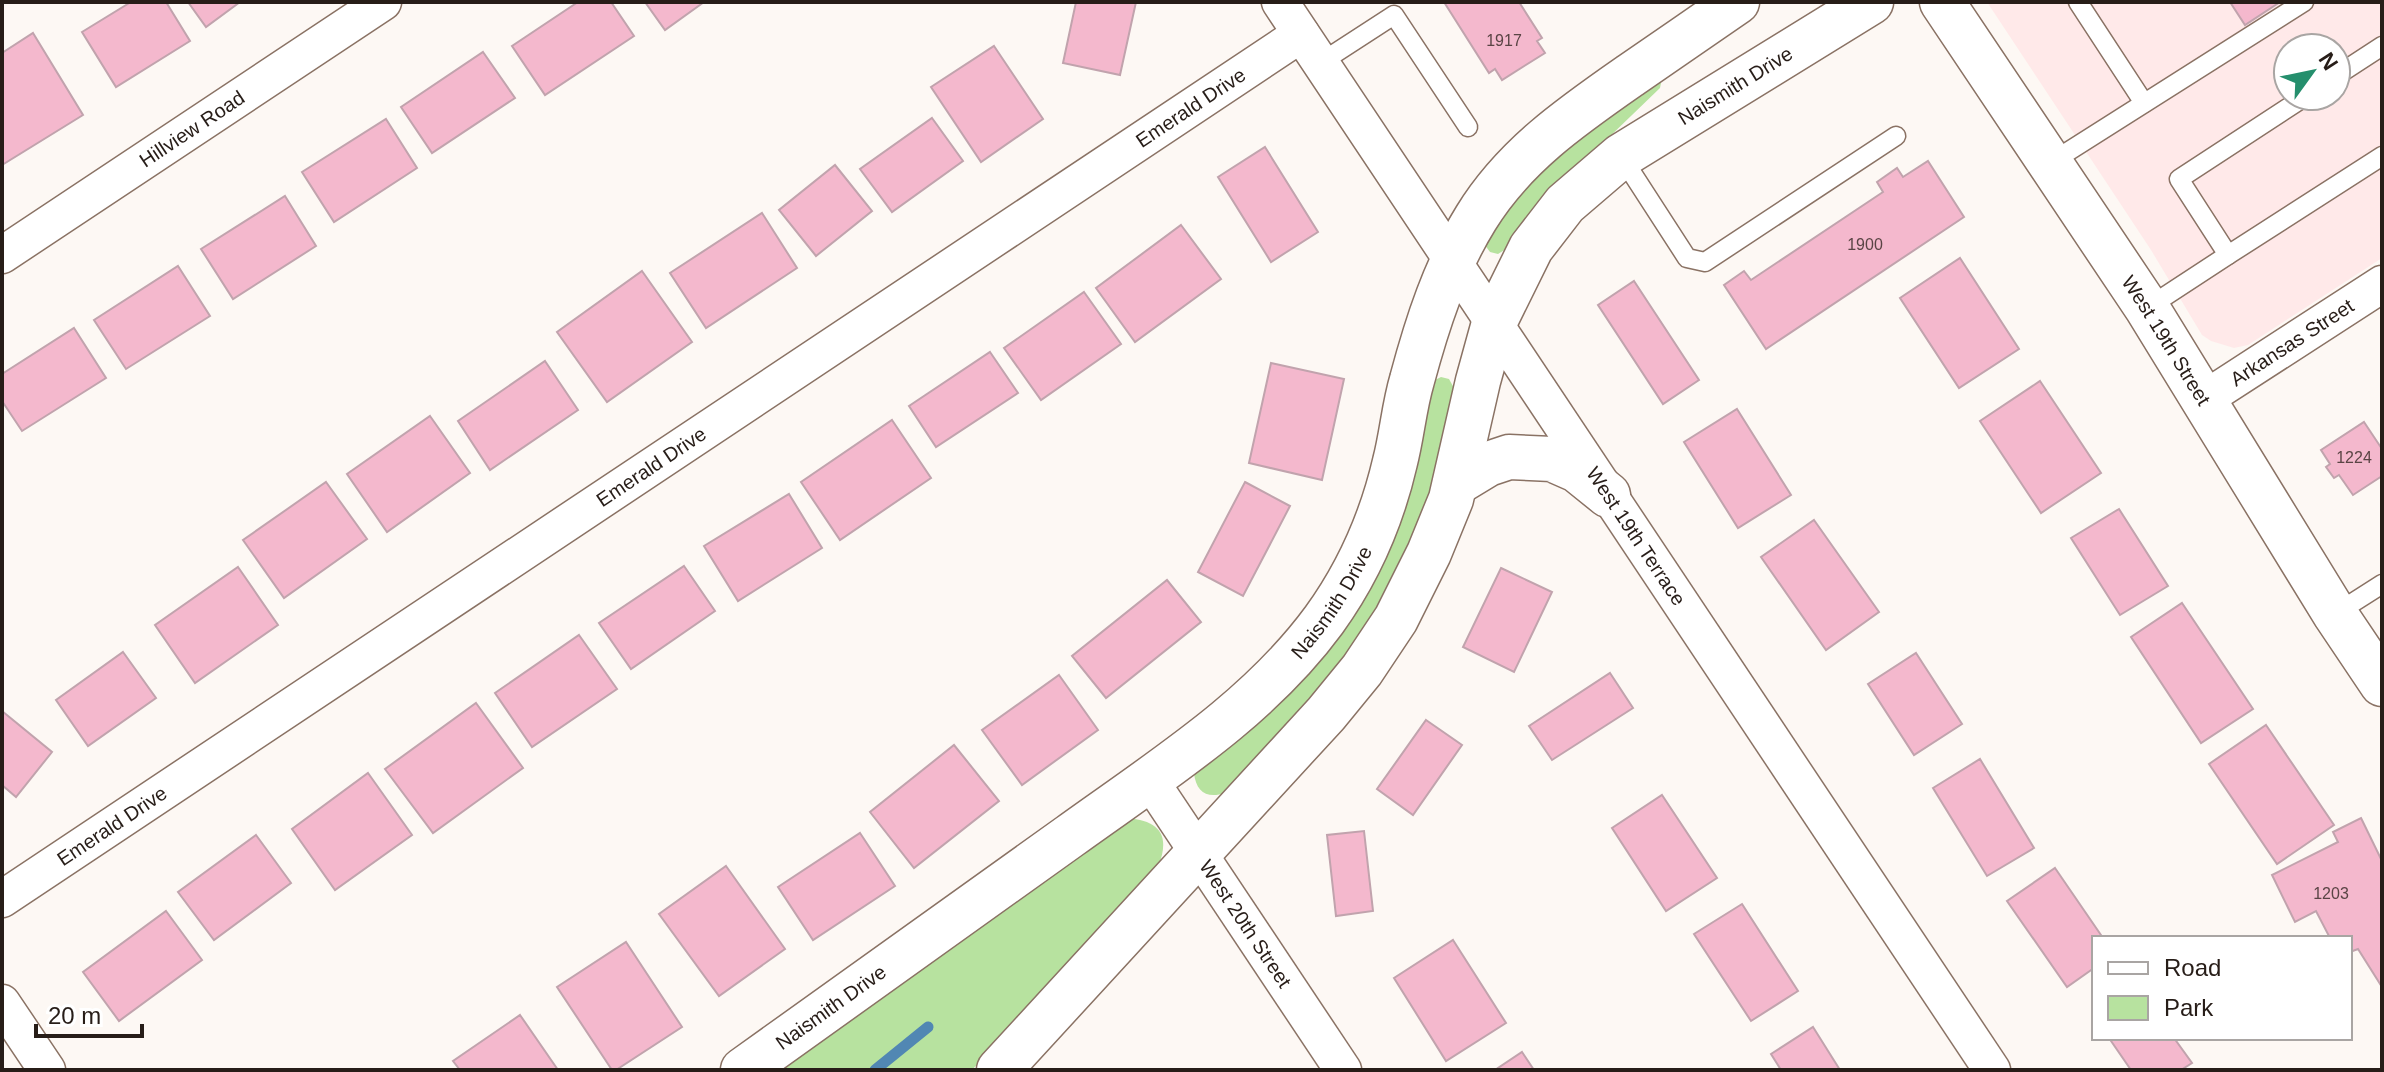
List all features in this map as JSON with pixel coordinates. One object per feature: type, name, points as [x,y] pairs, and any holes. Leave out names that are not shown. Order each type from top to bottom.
[{"type":"street","name":"Hillview Road","points":[[2,255],[383,2]]},
{"type":"street","name":"West 19th Terrace","points":[[1280,2],[1992,1070]]},
{"type":"street","name":"Naismith Drive","points":[[743,1070],[1149,779],[1233,716],[1288,663],[1324,620],[1369,540],[1396,460],[1405,404],[1426,330],[1453,262],[1476,218],[1510,173],[1552,131],[1737,2]]},
{"type":"street","name":"Naismith Drive","points":[[999,1070],[1326,714],[1362,670],[1396,619],[1429,553],[1451,499],[1494,323],[1531,248],[1565,204],[1621,156],[1871,2]]},
{"type":"street","name":"West 19th Street","points":[[1942,2],[2147,308],[2335,614],[2382,684]]},
{"type":"street","name":"Emerald Drive","points":[[2,899],[1301,34]]},
{"type":"street","name":"Arkansas Street","points":[[2203,400],[2382,284]]},
{"type":"street","points":[[1455,484],[1488,464],[1509,457],[1552,459],[1577,470],[1608,495]]},
{"type":"street","name":"West 20th Street","points":[[1149,779],[1343,1070]]},
{"type":"street","points":[[2,1003],[47,1070]]},
{"type":"lane","points":[[2078,2],[2144,103]]},
{"type":"lane","points":[[2050,163],[2304,2]]},
{"type":"lane","points":[[1320,63],[1394,15],[1468,127]]},
{"type":"lane","points":[[2352,66],[2382,46]]},
{"type":"lane","points":[[2228,255],[2179,179],[2282,112]]},
{"type":"lane","points":[[1621,156],[1687,258],[1705,262],[1896,136]]},
{"type":"lane","points":[[2147,308],[2382,156]]},
{"type":"lane","points":[[2335,614],[2382,584]]},
{"type":"shaded area","points":[[1987,2],[2382,2],[2382,258],[2248,345],[2234,348],[2202,335],[2151,250]]},
{"type":"green space","points":[[1656,81],[1661,83],[1660,88],[1546,198],[1506,249],[1498,254],[1490,252],[1484,244],[1493,220],[1553,153]]},
{"type":"green space","points":[[1441,377],[1449,379],[1454,388],[1454,397],[1437,483],[1381,613],[1317,695],[1225,793],[1213,795],[1204,792],[1197,785],[1194,773],[1296,680],[1433,381]]},
{"type":"green space","points":[[1123,818],[1145,821],[1158,830],[1163,845],[1158,867],[972,1070],[772,1070]]},
{"type":"building","points":[[131,2],[166,2],[190,41],[116,87],[82,32]]},
{"type":"building","points":[[188,2],[240,2],[206,27]]},
{"type":"building","points":[[578,2],[611,2],[634,36],[545,95],[512,46]]},
{"type":"building","points":[[645,2],[704,2],[665,30]]},
{"type":"building","points":[[1076,2],[1136,2],[1120,75],[1063,63]]},
{"type":"building","points":[[1444,2],[1519,2],[1542,38],[1537,41],[1545,53],[1502,80],[1495,69],[1489,73]]},
{"type":"building","points":[[2230,2],[2280,2],[2245,25]]},
{"type":"building","points":[[33,33],[83,115],[2,165],[2,53]]},
{"type":"building","points":[[994,46],[1043,119],[981,162],[931,87]]},
{"type":"building","points":[[483,52],[515,98],[432,153],[401,107]]},
{"type":"building","points":[[932,118],[963,161],[892,212],[860,169]]},
{"type":"building","points":[[386,119],[417,168],[334,222],[302,172]]},
{"type":"building","points":[[1265,147],[1318,232],[1271,262],[1218,177]]},
{"type":"building","points":[[1928,161],[1964,217],[1766,349],[1724,285],[1744,271],[1751,280],[1883,192],[1877,182],[1897,168],[1903,177]]},
{"type":"building","points":[[835,165],[872,211],[816,256],[779,210]]},
{"type":"building","points":[[285,196],[316,246],[233,299],[201,249]]},
{"type":"building","points":[[762,213],[797,268],[706,328],[670,273]]},
{"type":"building","points":[[1181,225],[1221,279],[1135,342],[1096,288]]},
{"type":"building","points":[[1960,258],[2019,349],[1959,388],[1900,298]]},
{"type":"building","points":[[178,266],[210,316],[126,369],[94,320]]},
{"type":"building","points":[[642,271],[692,342],[607,402],[557,332]]},
{"type":"building","points":[[1634,281],[1699,380],[1663,404],[1598,305]]},
{"type":"building","points":[[1084,292],[1121,344],[1041,400],[1004,348]]},
{"type":"building","points":[[74,328],[106,378],[22,431],[2,401],[2,374]]},
{"type":"building","points":[[990,352],[1018,393],[936,447],[909,406]]},
{"type":"building","points":[[545,361],[578,410],[490,470],[458,421]]},
{"type":"building","points":[[1271,363],[1344,379],[1322,480],[1249,463]]},
{"type":"building","points":[[2040,381],[2101,473],[2041,513],[1980,421]]},
{"type":"building","points":[[1737,409],[1791,495],[1738,528],[1684,442]]},
{"type":"building","points":[[430,416],[470,473],[387,532],[347,474]]},
{"type":"building","points":[[892,420],[931,478],[840,540],[801,482]]},
{"type":"building","points":[[2364,422],[2382,449],[2382,476],[2353,495],[2339,475],[2334,478],[2326,467],[2330,464],[2321,450]]},
{"type":"building","points":[[326,482],[367,539],[284,598],[243,540]]},
{"type":"building","points":[[1245,482],[1290,506],[1243,596],[1198,572]]},
{"type":"building","points":[[789,494],[822,548],[738,601],[704,546]]},
{"type":"building","points":[[2119,509],[2168,586],[2120,615],[2071,538]]},
{"type":"building","points":[[1814,520],[1879,612],[1826,650],[1761,557]]},
{"type":"building","points":[[684,566],[715,611],[631,669],[599,623]]},
{"type":"building","points":[[238,567],[278,625],[195,683],[155,625]]},
{"type":"building","points":[[1501,568],[1552,592],[1514,672],[1463,647]]},
{"type":"building","points":[[1167,580],[1201,622],[1106,698],[1072,656]]},
{"type":"building","points":[[2182,603],[2253,709],[2201,743],[2131,637]]},
{"type":"building","points":[[579,635],[617,689],[532,747],[495,693]]},
{"type":"building","points":[[123,652],[156,698],[88,746],[56,700]]},
{"type":"building","points":[[1916,653],[1962,724],[1914,755],[1868,684]]},
{"type":"building","points":[[1610,673],[1633,708],[1552,760],[1529,726]]},
{"type":"building","points":[[1059,675],[1098,730],[1022,785],[982,730]]},
{"type":"building","points":[[476,703],[523,768],[433,833],[385,769]]},
{"type":"building","points":[[2,711],[52,752],[16,797],[2,785]]},
{"type":"building","points":[[1426,720],[1462,745],[1413,815],[1377,789]]},
{"type":"building","points":[[2266,725],[2334,825],[2277,864],[2209,764]]},
{"type":"building","points":[[954,745],[999,801],[914,868],[870,812]]},
{"type":"building","points":[[1980,759],[2034,848],[1987,876],[1933,788]]},
{"type":"building","points":[[368,773],[412,835],[335,890],[292,829]]},
{"type":"building","points":[[1662,795],[1717,878],[1666,911],[1612,828]]},
{"type":"building","points":[[2361,818],[2382,861],[2382,987],[2358,949],[2352,951],[2352,936],[2329,936],[2316,911],[2295,922],[2272,875],[2338,842],[2333,832]]},
{"type":"building","points":[[1364,831],[1373,911],[1336,916],[1327,835]]},
{"type":"building","points":[[860,833],[895,886],[813,940],[778,887]]},
{"type":"building","points":[[256,835],[291,883],[214,940],[178,892]]},
{"type":"building","points":[[726,866],[785,949],[719,996],[659,914]]},
{"type":"building","points":[[2055,868],[2102,936],[2092,936],[2092,969],[2067,987],[2007,901]]},
{"type":"building","points":[[1742,904],[1798,991],[1751,1021],[1694,934]]},
{"type":"building","points":[[166,911],[202,960],[119,1021],[83,972]]},
{"type":"building","points":[[1453,940],[1506,1023],[1446,1061],[1394,978]]},
{"type":"building","points":[[626,942],[682,1027],[612,1070],[557,987]]},
{"type":"building","points":[[520,1015],[558,1070],[460,1070],[453,1061]]},
{"type":"building","points":[[1813,1027],[1840,1070],[1781,1070],[1771,1054]]},
{"type":"building","points":[[2110,1040],[2175,1040],[2192,1063],[2181,1070],[2131,1070]]},
{"type":"building","points":[[1522,1052],[1534,1070],[1495,1070]]},
{"type":"waterway","points":[[875,1070],[928,1027]]}]
